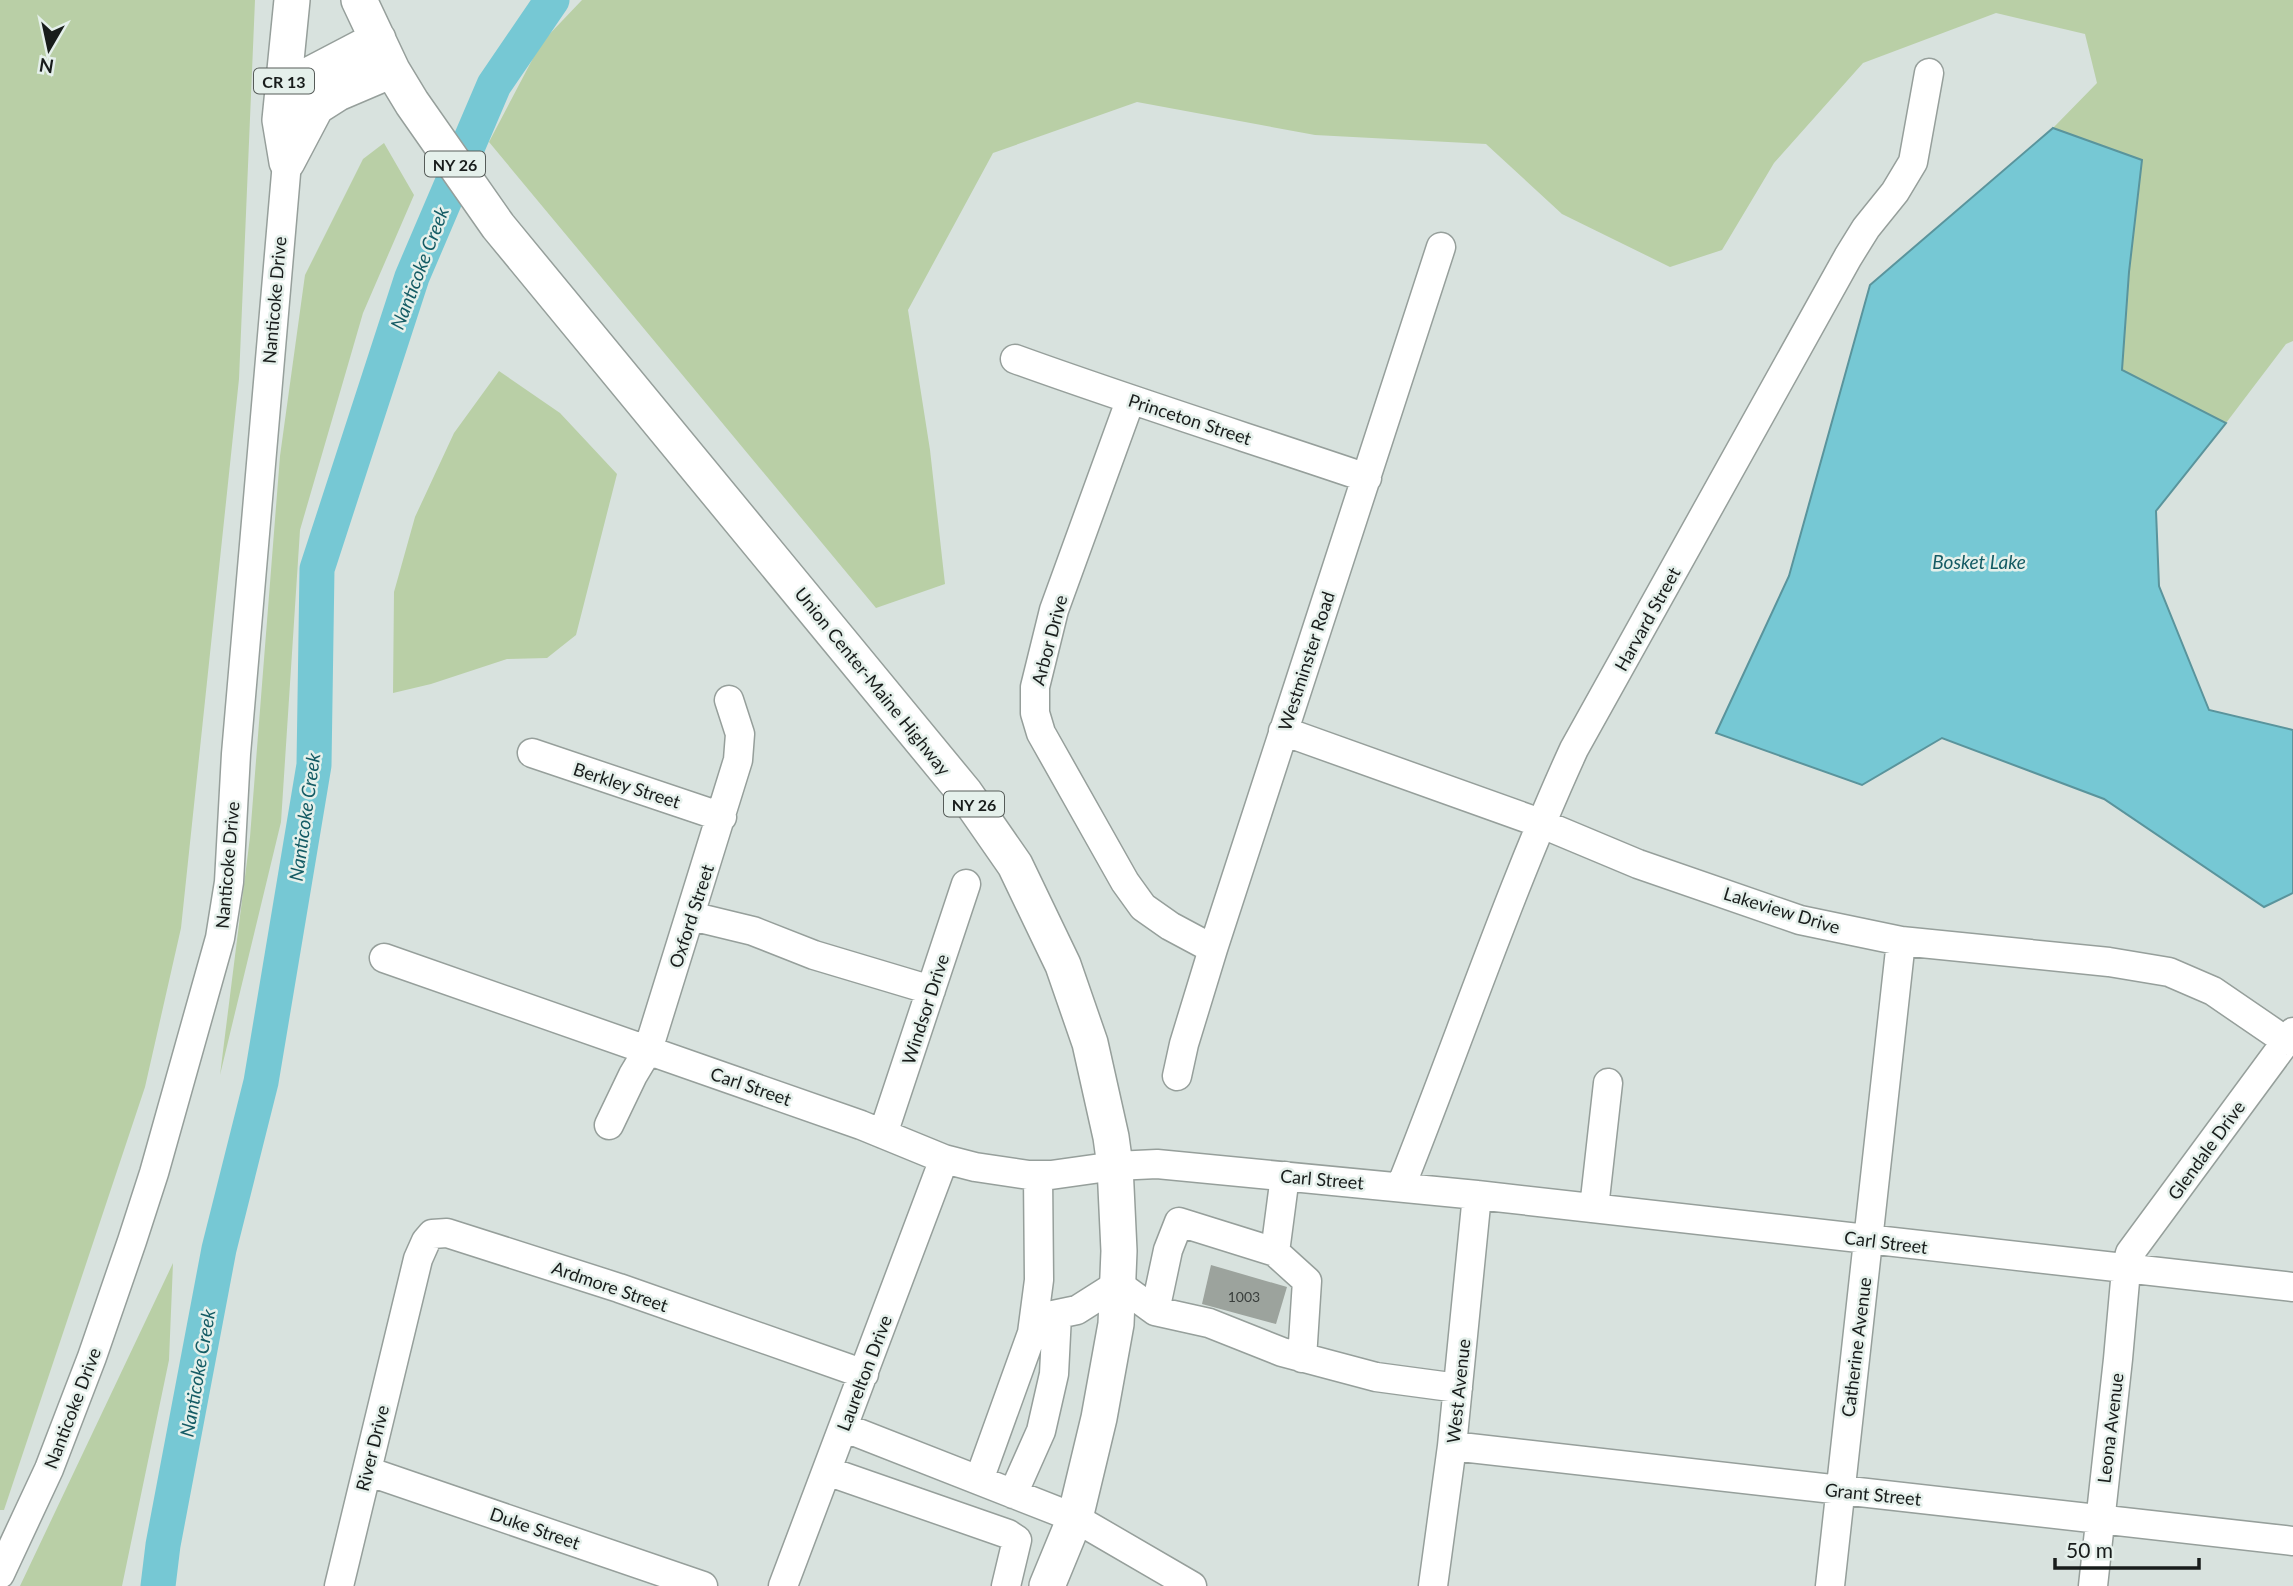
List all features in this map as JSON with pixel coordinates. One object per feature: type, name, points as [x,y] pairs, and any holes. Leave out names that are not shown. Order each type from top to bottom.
[{"type":"main road","name":"CR 13","points":[[287,162],[281,120],[292,0]]},
{"type":"main road","name":"Union Center-Maine Highway","points":[[359,0],[411,103],[498,226],[965,793],[1002,845],[1038,909],[1063,965],[1090,1043],[1111,1137],[1115,1166],[1118,1284],[1116,1324],[1107,1378],[1075,1518],[1047,1586]]},
{"type":"main road","name":"CR 13","points":[[281,120],[298,86],[313,74],[385,54]]},
{"type":"main road","name":"CR 13","points":[[287,162],[316,107],[338,93],[385,54]]},
{"type":"street","name":"Harvard Street","points":[[1401,1186],[1540,822],[1574,749],[1848,257],[1913,162],[1929,73]]},
{"type":"street","name":"Nanticoke Drive","points":[[0,1574],[49,1469],[127,1254],[154,1173],[220,938],[229,882],[240,701],[287,162]]},
{"type":"street","name":"Westminster Road","points":[[1177,1076],[1213,949],[1441,247]]},
{"type":"street","name":"Princeton Street","points":[[1015,359],[1130,401],[1367,478]]},
{"type":"street","name":"Arbor Drive","points":[[1130,401],[1054,610],[1035,687],[1035,713],[1041,733],[1118,871],[1143,907],[1170,926],[1213,949]]},
{"type":"street","name":"Oxford Street","points":[[609,1125],[648,1050],[723,817],[738,760],[740,734],[729,700]]},
{"type":"street","name":"Lakeview Drive","points":[[1283,731],[1540,822],[1638,864],[1800,920],[1901,942],[2109,962],[2169,972],[2213,991],[2290,1037]]},
{"type":"street","name":"Berkley Street","points":[[532,753],[723,817]]},
{"type":"street","name":"Windsor Drive","points":[[883,1134],[966,884]]},
{"type":"street","points":[[691,916],[753,931],[814,955],[931,990]]},
{"type":"street","name":"Catherine Avenue","points":[[1830,1586],[1901,942]]},
{"type":"street","name":"Carl Street","points":[[384,958],[883,1134],[944,1159],[975,1167],[1051,1175],[1115,1166],[1157,1164],[1285,1175],[2293,1287]]},
{"type":"street","name":"Glendale Drive","points":[[2126,1270],[2130,1253],[2290,1037]]},
{"type":"street","points":[[1594,1208],[1608,1083]]},
{"type":"street","name":"Laurelton Drive","points":[[783,1586],[944,1159]]},
{"type":"street","points":[[1013,1494],[1041,1431],[1054,1374],[1040,1280],[1038,1175]]},
{"type":"street","points":[[1275,1252],[1285,1175]]},
{"type":"street","name":"West Avenue","points":[[1433,1586],[1452,1446],[1477,1195]]},
{"type":"street","points":[[1155,1311],[1168,1250],[1179,1222],[1275,1252],[1307,1281],[1302,1358]]},
{"type":"street","name":"Ardmore Street","points":[[405,1310],[418,1259],[426,1241],[432,1234],[447,1233],[619,1288],[863,1374]]},
{"type":"street","name":"Leona Avenue","points":[[2093,1586],[2126,1270]]},
{"type":"street","points":[[979,1480],[1031,1334],[1045,1317],[1077,1310],[1118,1284],[1155,1311],[1209,1323],[1282,1352],[1376,1377],[1458,1388]]},
{"type":"street","name":"River Drive","points":[[339,1586],[405,1310]]},
{"type":"street","points":[[844,1427],[1075,1518],[1192,1586]]},
{"type":"street","name":"Grant Street","points":[[1452,1446],[2293,1541]]},
{"type":"street","name":"Duke Street","points":[[367,1471],[703,1586]]},
{"type":"street","points":[[827,1471],[1008,1534],[1017,1540],[1006,1586]]},
{"type":"green space","points":[[0,0],[255,0],[239,379],[181,928],[145,1087],[4,1510],[0,1510]]},
{"type":"green space","points":[[582,0],[2293,0],[2293,341],[2286,344],[2226,423],[2122,370],[2129,272],[2142,160],[2053,128],[2097,83],[2085,34],[1996,13],[1863,63],[1774,163],[1722,250],[1670,267],[1562,214],[1486,144],[1315,135],[1137,102],[993,153],[908,310],[930,450],[945,584],[876,608],[489,142],[541,43]]},
{"type":"green space","points":[[384,143],[414,195],[363,313],[300,530],[281,822],[220,1075],[250,837],[280,456],[305,275],[363,159]]},
{"type":"green space","points":[[499,371],[560,413],[617,474],[576,635],[547,658],[507,659],[431,684],[393,693],[394,592],[415,517],[454,433]]},
{"type":"green space","points":[[173,1263],[169,1360],[122,1586],[20,1586]]},
{"type":"water","name":"Bosket Lake","points":[[2053,128],[2142,160],[2129,272],[2122,370],[2226,423],[2156,511],[2159,586],[2209,710],[2293,730],[2293,893],[2264,907],[2104,799],[1942,738],[1862,785],[1716,733],[1789,576],[1870,285]]},
{"type":"building","points":[[1211,1265],[1287,1287],[1276,1324],[1202,1304]]},
{"type":"waterway","name":"Nanticoke Creek","points":[[158,1586],[163,1545],[219,1249],[261,1082],[314,765],[317,569],[412,277],[494,85],[552,0]]}]
